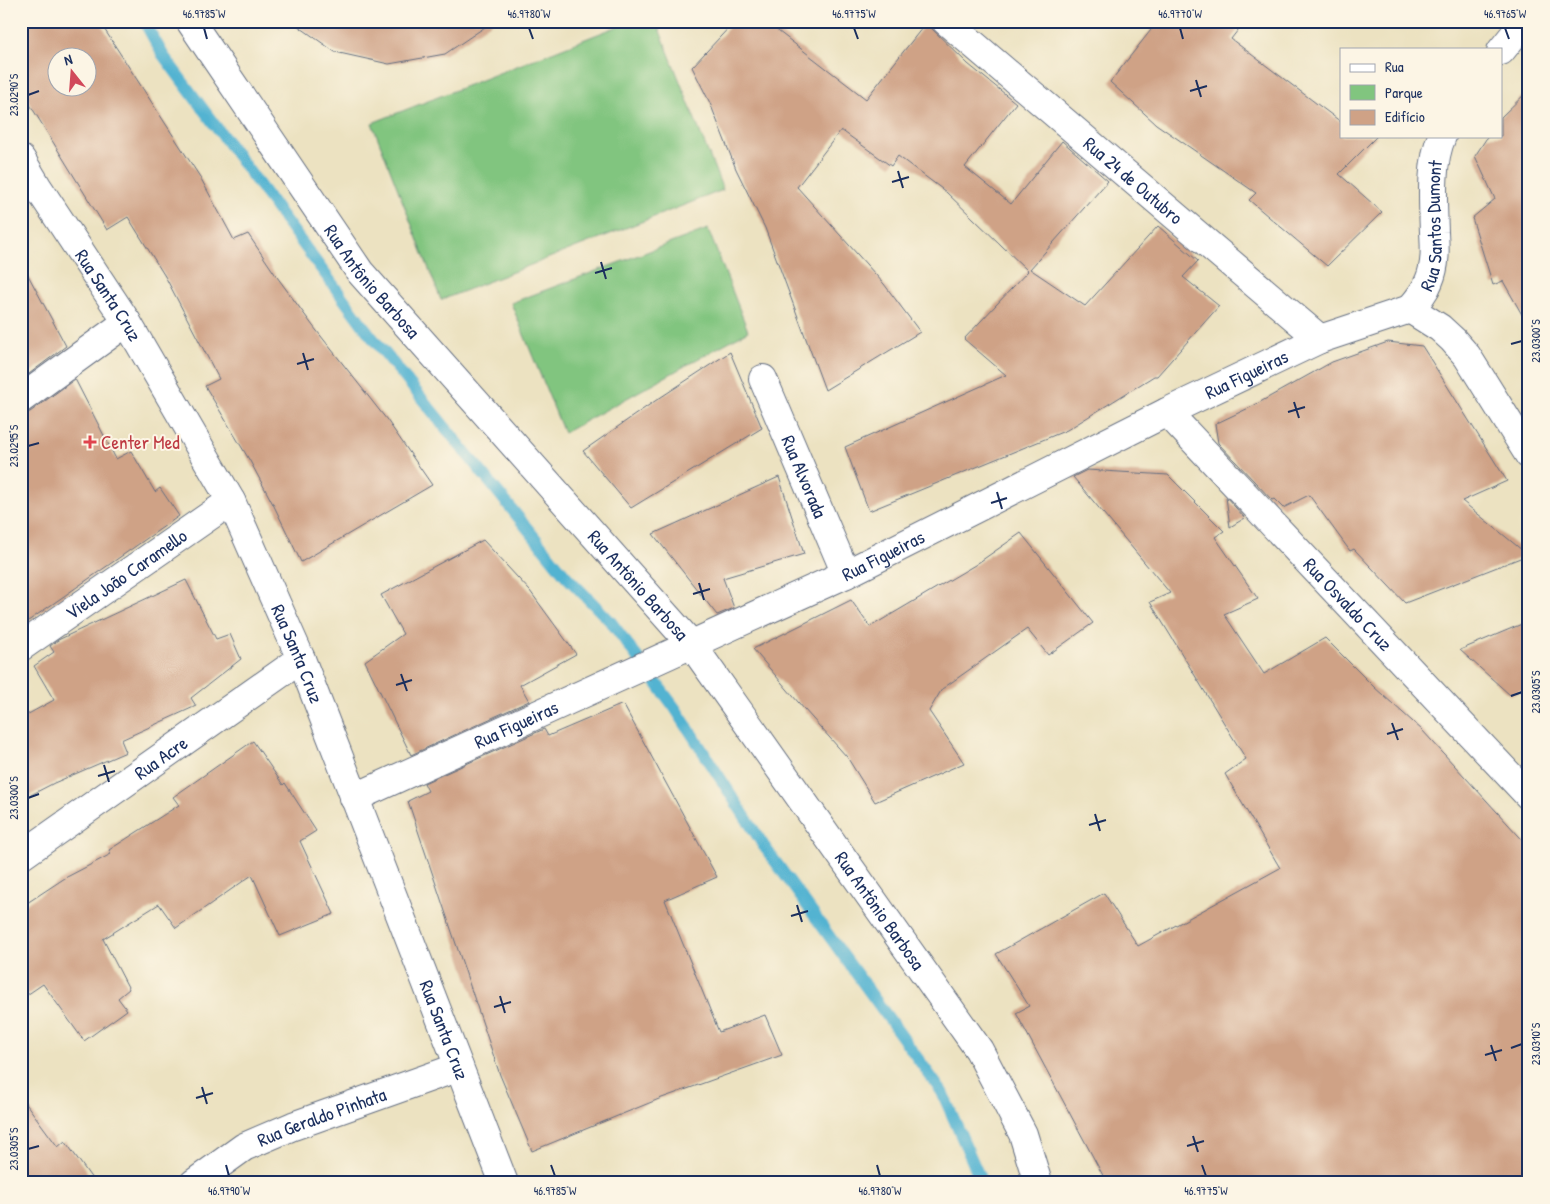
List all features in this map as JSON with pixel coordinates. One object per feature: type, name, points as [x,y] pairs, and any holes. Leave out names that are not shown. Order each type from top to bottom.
[{"type":"street","name":"Rua Antônio Barbosa","points":[[190,21],[360,272],[692,645],[980,1050],[1024,1134],[1038,1183]]},
{"type":"street","name":"Rua 24 de Outubro","points":[[946,21],[1320,339]]},
{"type":"street","points":[[1502,50],[1525,21]]},
{"type":"street","name":"Rua Santos Dumont","points":[[1410,309],[1421,297],[1430,281],[1435,258],[1433,190],[1437,146],[1441,138]]},
{"type":"street","name":"Rua Santa Cruz","points":[[21,159],[36,186],[127,322],[231,501],[301,659],[504,1183]]},
{"type":"street","name":"Rua Figueiras","points":[[354,798],[846,574],[1167,412],[1320,339],[1410,309]]},
{"type":"street","points":[[1410,309],[1440,328],[1467,356],[1529,455]]},
{"type":"street","points":[[21,399],[127,322]]},
{"type":"street","name":"Rua Alvorada","points":[[763,379],[846,574]]},
{"type":"street","name":"Rua Osvaldo Cruz","points":[[1167,412],[1529,796]]},
{"type":"street","name":"Viela João Caramello","points":[[21,647],[231,501]]},
{"type":"street","name":"Rua Acre","points":[[21,856],[301,659]]},
{"type":"street","name":"Rua Geraldo Pinhata","points":[[194,1183],[244,1147],[293,1126],[459,1068]]},
{"type":"green space","points":[[631,21],[656,21],[723,190],[441,300],[372,123]]},
{"type":"green space","points":[[708,229],[748,331],[564,433],[511,303]]},
{"type":"building","points":[[21,21],[99,21],[200,177],[234,240],[248,234],[313,326],[387,420],[432,485],[301,562],[250,461],[205,386],[219,379],[166,278],[128,217],[107,230],[21,90]]},
{"type":"building","points":[[291,21],[494,21],[445,54],[389,64],[335,52]]},
{"type":"building","points":[[735,21],[765,21],[866,99],[926,23],[968,64],[1016,103],[965,167],[1011,204],[1062,141],[1108,181],[1030,269],[1085,306],[1158,226],[1198,261],[1183,277],[1219,306],[1157,376],[1154,376],[1067,430],[869,511],[845,447],[1006,375],[964,339],[1028,271],[946,192],[898,156],[891,166],[841,130],[797,187],[884,284],[920,332],[825,390],[765,228],[736,169],[710,103],[692,67]]},
{"type":"building","points":[[1158,21],[1245,21],[1231,39],[1340,121],[1340,138],[1375,138],[1339,174],[1382,212],[1327,266],[1249,200],[1256,193],[1156,124],[1110,82]]},
{"type":"building","points":[[1529,90],[1529,327],[1503,281],[1493,285],[1472,218],[1495,199],[1475,156],[1487,138],[1502,138],[1502,116]]},
{"type":"building","points":[[21,262],[66,346],[21,380]]},
{"type":"building","points":[[1388,342],[1422,346],[1507,481],[1462,501],[1528,555],[1405,603],[1354,549],[1350,551],[1309,495],[1283,508],[1274,499],[1272,500],[1218,443],[1215,424],[1253,406],[1332,362]]},
{"type":"building","points":[[730,352],[762,428],[631,508],[583,451]]},
{"type":"building","points":[[75,379],[116,459],[131,451],[155,492],[160,488],[179,516],[21,626],[21,414],[30,412]]},
{"type":"building","points":[[1087,470],[1168,475],[1224,531],[1215,537],[1258,599],[1224,614],[1264,674],[1325,638],[1374,687],[1422,730],[1529,847],[1529,1183],[1107,1183],[1016,1013],[1029,1006],[996,954],[1104,893],[1138,946],[1280,868],[1225,774],[1246,759],[1150,602],[1170,593],[1073,477]]},
{"type":"building","points":[[779,477],[804,554],[723,578],[734,608],[717,615],[653,534]]},
{"type":"building","points":[[1226,497],[1245,518],[1230,527]]},
{"type":"building","points":[[1021,533],[1093,623],[1048,655],[1027,629],[942,689],[929,711],[964,763],[875,802],[847,757],[753,649],[851,600],[870,627],[975,565]]},
{"type":"building","points":[[483,540],[530,591],[576,654],[520,685],[529,701],[411,755],[365,661],[403,634],[381,595]]},
{"type":"building","points":[[186,580],[216,639],[230,634],[241,659],[191,698],[196,706],[121,740],[126,752],[54,783],[21,800],[21,718],[54,700],[34,666],[54,652],[50,646],[58,640]]},
{"type":"building","points":[[1529,621],[1529,687],[1510,695],[1460,650]]},
{"type":"building","points":[[623,704],[717,877],[665,900],[719,1032],[765,1015],[782,1055],[659,1099],[532,1151],[500,1075],[408,801],[428,791],[424,783],[544,729],[548,736]]},
{"type":"building","points":[[253,741],[283,785],[285,783],[316,831],[300,841],[334,914],[280,936],[252,875],[176,928],[159,904],[103,939],[129,989],[118,998],[127,1010],[84,1041],[43,984],[21,999],[21,907],[65,878],[111,854],[109,850],[179,805],[173,797]]},
{"type":"building","points":[[21,1097],[58,1147],[65,1141],[95,1183],[21,1183]]},
{"type":"waterway","points":[[144,21],[163,55],[371,336],[566,576],[611,622],[675,708],[764,846],[942,1092],[982,1183]]},
{"type":"place","name":"Center Med","points":[[90,442]]}]
